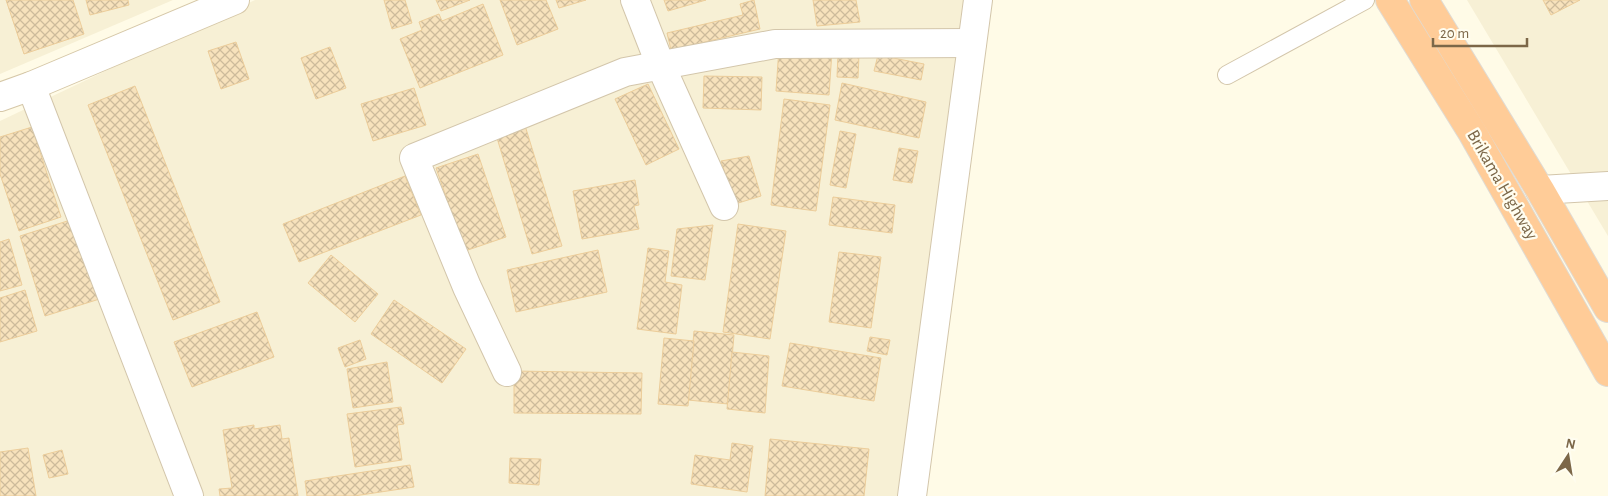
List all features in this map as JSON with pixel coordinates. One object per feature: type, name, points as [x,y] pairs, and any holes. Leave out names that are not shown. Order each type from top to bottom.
[{"type":"highway","name":"Brikama Highway","points":[[1390,0],[1472,132],[1608,372]]},
{"type":"highway","name":"Brikama Highway","points":[[1424,0],[1540,190],[1608,308]]},
{"type":"street","points":[[0,97],[31,86],[235,0]]},
{"type":"street","points":[[635,0],[660,64],[724,206]]},
{"type":"street","points":[[912,496],[978,0]]},
{"type":"street","points":[[507,372],[468,287],[414,158],[624,72],[660,64],[775,44],[972,42]]},
{"type":"street","points":[[31,86],[189,496]]},
{"type":"street","points":[[1540,190],[1608,186]]},
{"type":"lane","points":[[1227,75],[1365,0]]},
{"type":"shaded area","points":[[0,0],[173,0],[0,74]]},
{"type":"shaded area","points":[[255,0],[968,0],[897,496],[0,496],[0,121]]},
{"type":"shaded area","points":[[1467,0],[1608,0],[1608,236]]},
{"type":"building","points":[[6,0],[73,0],[84,34],[24,54]]},
{"type":"building","points":[[86,0],[128,0],[129,5],[90,15]]},
{"type":"building","points":[[384,0],[405,0],[412,23],[392,29]]},
{"type":"building","points":[[436,0],[470,0],[441,11]]},
{"type":"building","points":[[500,0],[546,0],[558,29],[517,45]]},
{"type":"building","points":[[556,0],[586,0],[559,8]]},
{"type":"building","points":[[664,0],[706,0],[668,11]]},
{"type":"building","points":[[754,0],[760,29],[671,50],[667,33],[743,15],[740,4]]},
{"type":"building","points":[[813,0],[856,0],[860,22],[817,26]]},
{"type":"building","points":[[1543,0],[1580,0],[1551,15]]},
{"type":"building","points":[[483,4],[503,55],[420,88],[400,39],[422,30],[419,22],[439,14],[442,21]]},
{"type":"building","points":[[236,42],[249,79],[221,89],[208,51]]},
{"type":"building","points":[[330,47],[346,88],[316,99],[301,58]]},
{"type":"building","points":[[779,48],[832,51],[829,95],[776,91]]},
{"type":"building","points":[[838,54],[859,55],[858,78],[837,77]]},
{"type":"building","points":[[878,55],[924,64],[921,80],[874,71]]},
{"type":"building","points":[[704,76],[762,77],[761,110],[703,108]]},
{"type":"building","points":[[842,83],[926,102],[919,138],[835,120]]},
{"type":"building","points":[[648,84],[679,149],[646,165],[615,99]]},
{"type":"building","points":[[135,86],[220,302],[173,320],[88,105]]},
{"type":"building","points":[[414,88],[426,125],[373,141],[361,104]]},
{"type":"building","points":[[784,99],[830,105],[816,211],[771,205]]},
{"type":"building","points":[[523,119],[562,246],[532,254],[494,128]]},
{"type":"building","points":[[32,127],[61,217],[19,231],[0,174],[0,137]]},
{"type":"building","points":[[840,131],[856,134],[846,188],[830,185]]},
{"type":"building","points":[[899,148],[918,151],[912,183],[893,180]]},
{"type":"building","points":[[478,154],[506,237],[465,251],[436,168]]},
{"type":"building","points":[[749,156],[761,196],[735,204],[721,161]]},
{"type":"building","points":[[405,176],[421,215],[299,262],[283,224]]},
{"type":"building","points":[[635,180],[639,205],[634,206],[639,229],[582,239],[573,191]]},
{"type":"building","points":[[833,197],[895,205],[892,233],[829,225]]},
{"type":"building","points":[[80,217],[106,297],[45,316],[20,236]]},
{"type":"building","points":[[738,224],[786,231],[770,339],[723,332]]},
{"type":"building","points":[[713,225],[705,280],[671,276],[677,229]]},
{"type":"building","points":[[9,239],[22,285],[0,291],[0,242]]},
{"type":"building","points":[[648,248],[669,251],[665,282],[682,285],[676,334],[637,329]]},
{"type":"building","points":[[598,250],[607,292],[516,312],[507,270]]},
{"type":"building","points":[[839,252],[881,257],[871,328],[829,322]]},
{"type":"building","points":[[331,255],[378,294],[355,322],[308,283]]},
{"type":"building","points":[[25,290],[37,331],[0,342],[0,298]]},
{"type":"building","points":[[394,300],[466,349],[442,383],[371,334]]},
{"type":"building","points":[[257,312],[274,357],[192,387],[174,342]]},
{"type":"building","points":[[694,331],[734,335],[728,404],[688,400]]},
{"type":"building","points":[[870,337],[890,340],[887,355],[867,351]]},
{"type":"building","points":[[664,338],[694,341],[688,406],[658,404]]},
{"type":"building","points":[[360,340],[366,359],[345,367],[338,348]]},
{"type":"building","points":[[790,343],[881,358],[874,401],[782,386]]},
{"type":"building","points":[[732,352],[769,356],[765,413],[727,409]]},
{"type":"building","points":[[387,362],[393,402],[353,408],[347,369]]},
{"type":"building","points":[[514,371],[642,373],[641,414],[514,413]]},
{"type":"building","points":[[401,407],[404,424],[397,425],[402,460],[355,467],[347,414]]},
{"type":"building","points":[[254,425],[254,429],[280,425],[282,439],[289,438],[298,496],[220,496],[219,489],[232,488],[223,430]]},
{"type":"building","points":[[770,439],[869,449],[864,496],[765,496]]},
{"type":"building","points":[[732,443],[753,446],[747,492],[691,484],[695,455],[730,460]]},
{"type":"building","points":[[28,448],[36,496],[0,496],[0,452]]},
{"type":"building","points":[[62,450],[68,474],[49,478],[43,455]]},
{"type":"building","points":[[510,458],[541,459],[539,485],[509,483]]},
{"type":"building","points":[[410,465],[414,487],[354,496],[307,496],[305,481]]}]
